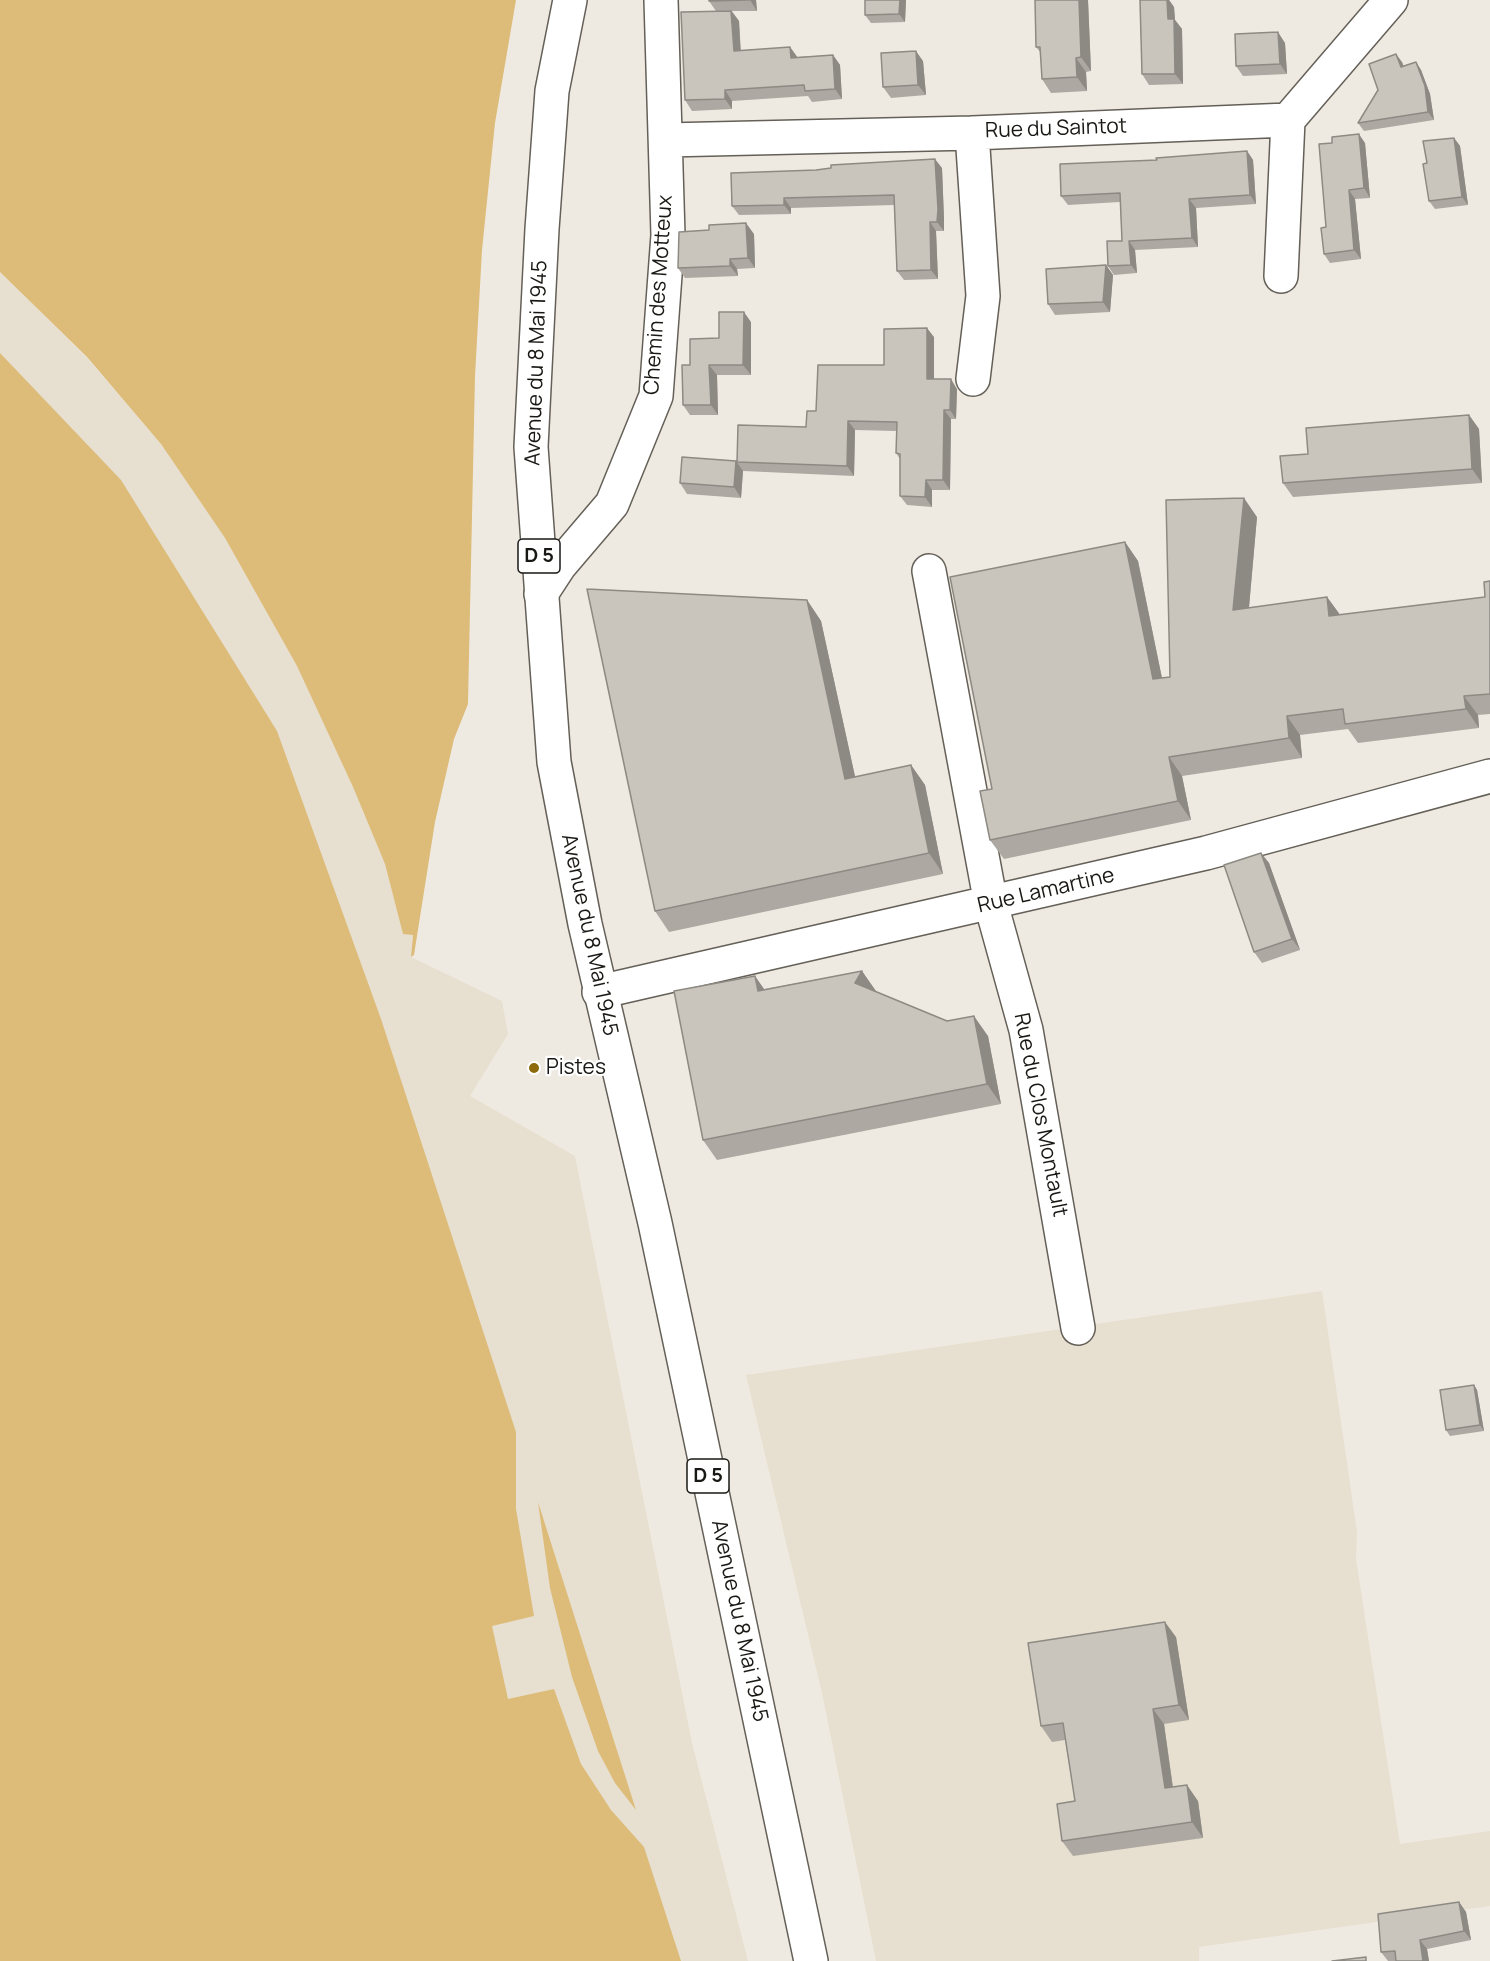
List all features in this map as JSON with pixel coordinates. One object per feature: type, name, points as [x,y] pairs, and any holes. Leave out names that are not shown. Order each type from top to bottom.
[{"type":"street","name":"Avenue du 8 Mai 1945","points":[[570,0],[552,92],[542,229],[531,447],[554,762],[599,992],[655,1223],[811,1961]]},
{"type":"street","name":"Chemin des Motteux","points":[[542,594],[560,565],[612,504],[656,396],[668,235],[661,0]]},
{"type":"street","points":[[1281,276],[1288,120],[1391,0]]},
{"type":"street","name":"Rue du Saintot","points":[[666,140],[972,133],[1288,120]]},
{"type":"street","points":[[972,133],[982,296],[974,379]]},
{"type":"street","name":"Rue du Clos Montault","points":[[929,571],[991,904],[1026,1030],[1078,1328]]},
{"type":"street","name":"Rue Lamartine","points":[[599,992],[1206,853],[1490,776]]},
{"type":"shaded area","points":[[0,0],[516,0],[495,123],[482,250],[475,376],[468,704],[454,739],[435,822],[414,955],[411,957],[413,935],[403,934],[385,864],[353,787],[297,666],[225,538],[161,444],[87,357],[0,272]]},
{"type":"shaded area","points":[[0,272],[87,358],[161,444],[225,538],[297,666],[353,787],[385,864],[403,933],[413,934],[411,957],[502,1001],[508,1034],[470,1096],[575,1156],[692,1743],[748,1961],[0,1961]]},
{"type":"shaded area","points":[[0,353],[121,480],[277,731],[381,1019],[516,1432],[516,1509],[534,1616],[492,1626],[508,1699],[554,1689],[581,1764],[611,1810],[644,1847],[681,1961],[0,1961]]},
{"type":"shaded area","points":[[1322,1291],[1357,1532],[1356,1559],[1400,1844],[1490,1831],[1490,1906],[1199,1947],[1199,1961],[876,1961],[822,1693],[746,1375]]},
{"type":"shaded area","points":[[538,1502],[636,1810],[615,1783],[598,1751],[572,1677],[550,1588]]},
{"type":"building","points":[[865,0],[900,0],[899,14],[865,15]]},
{"type":"building","points":[[1035,0],[1079,0],[1081,57],[1076,58],[1077,77],[1042,79],[1040,47],[1036,47]]},
{"type":"building","points":[[1140,0],[1167,0],[1168,19],[1174,19],[1175,74],[1142,74]]},
{"type":"building","points":[[731,11],[734,51],[790,47],[791,58],[833,55],[835,89],[805,91],[804,85],[725,90],[725,99],[685,100],[681,12]]},
{"type":"building","points":[[1278,32],[1280,64],[1236,66],[1235,34]]},
{"type":"building","points":[[916,51],[918,85],[883,87],[881,53]]},
{"type":"building","points":[[1396,54],[1401,67],[1416,62],[1425,86],[1428,112],[1358,123],[1378,90],[1369,64]]},
{"type":"building","points":[[1359,134],[1364,188],[1349,190],[1354,250],[1324,254],[1321,228],[1326,227],[1319,144],[1332,143],[1332,137]]},
{"type":"building","points":[[1454,138],[1462,197],[1429,201],[1423,164],[1427,163],[1423,141]]},
{"type":"building","points":[[1247,151],[1250,195],[1189,199],[1192,238],[1129,241],[1131,265],[1108,266],[1107,241],[1122,241],[1120,193],[1061,196],[1060,164],[1157,160],[1156,158]]},
{"type":"building","points":[[935,159],[938,209],[937,222],[930,222],[931,270],[897,271],[894,195],[784,198],[784,205],[732,206],[731,173],[816,170],[831,168],[831,165]]},
{"type":"building","points":[[746,223],[748,258],[730,259],[730,266],[678,268],[679,232],[709,230],[709,225]]},
{"type":"building","points":[[1106,265],[1103,302],[1048,304],[1046,269]]},
{"type":"building","points":[[719,312],[744,312],[743,365],[709,365],[711,405],[683,405],[682,365],[690,365],[690,339],[719,338]]},
{"type":"building","points":[[927,328],[927,379],[951,379],[950,410],[944,410],[943,480],[926,480],[925,497],[900,496],[900,454],[896,453],[897,422],[848,421],[847,466],[737,462],[738,425],[806,427],[807,411],[816,411],[818,365],[884,365],[884,329]]},
{"type":"building","points":[[1469,415],[1472,469],[1283,483],[1280,456],[1308,454],[1306,428]]},
{"type":"building","points":[[682,457],[736,461],[734,487],[680,483]]},
{"type":"building","points":[[1244,498],[1233,610],[1327,597],[1329,616],[1485,597],[1484,582],[1490,581],[1490,694],[1464,696],[1466,709],[1345,724],[1343,709],[1287,716],[1289,738],[1169,757],[1178,801],[990,840],[980,791],[992,789],[950,577],[1125,542],[1153,679],[1170,677],[1166,500]]},
{"type":"building","points":[[587,589],[807,600],[845,779],[911,765],[929,853],[655,911]]},
{"type":"building","points":[[1261,853],[1292,939],[1254,952],[1224,865]]},
{"type":"building","points":[[862,971],[855,983],[947,1021],[974,1016],[987,1084],[703,1140],[674,991],[755,976],[758,991]]},
{"type":"building","points":[[1474,1385],[1480,1425],[1446,1430],[1440,1390]]},
{"type":"building","points":[[1165,1622],[1179,1705],[1153,1709],[1165,1788],[1187,1785],[1192,1822],[1062,1841],[1057,1804],[1075,1801],[1063,1723],[1041,1726],[1028,1643]]},
{"type":"building","points":[[1459,1902],[1464,1931],[1420,1940],[1423,1961],[1396,1961],[1395,1951],[1381,1952],[1378,1914]]},
{"type":"building","points":[[1366,1957],[1366,1961],[1332,1961]]},
{"type":"place","name":"Pistes","points":[[534,1068]]}]
